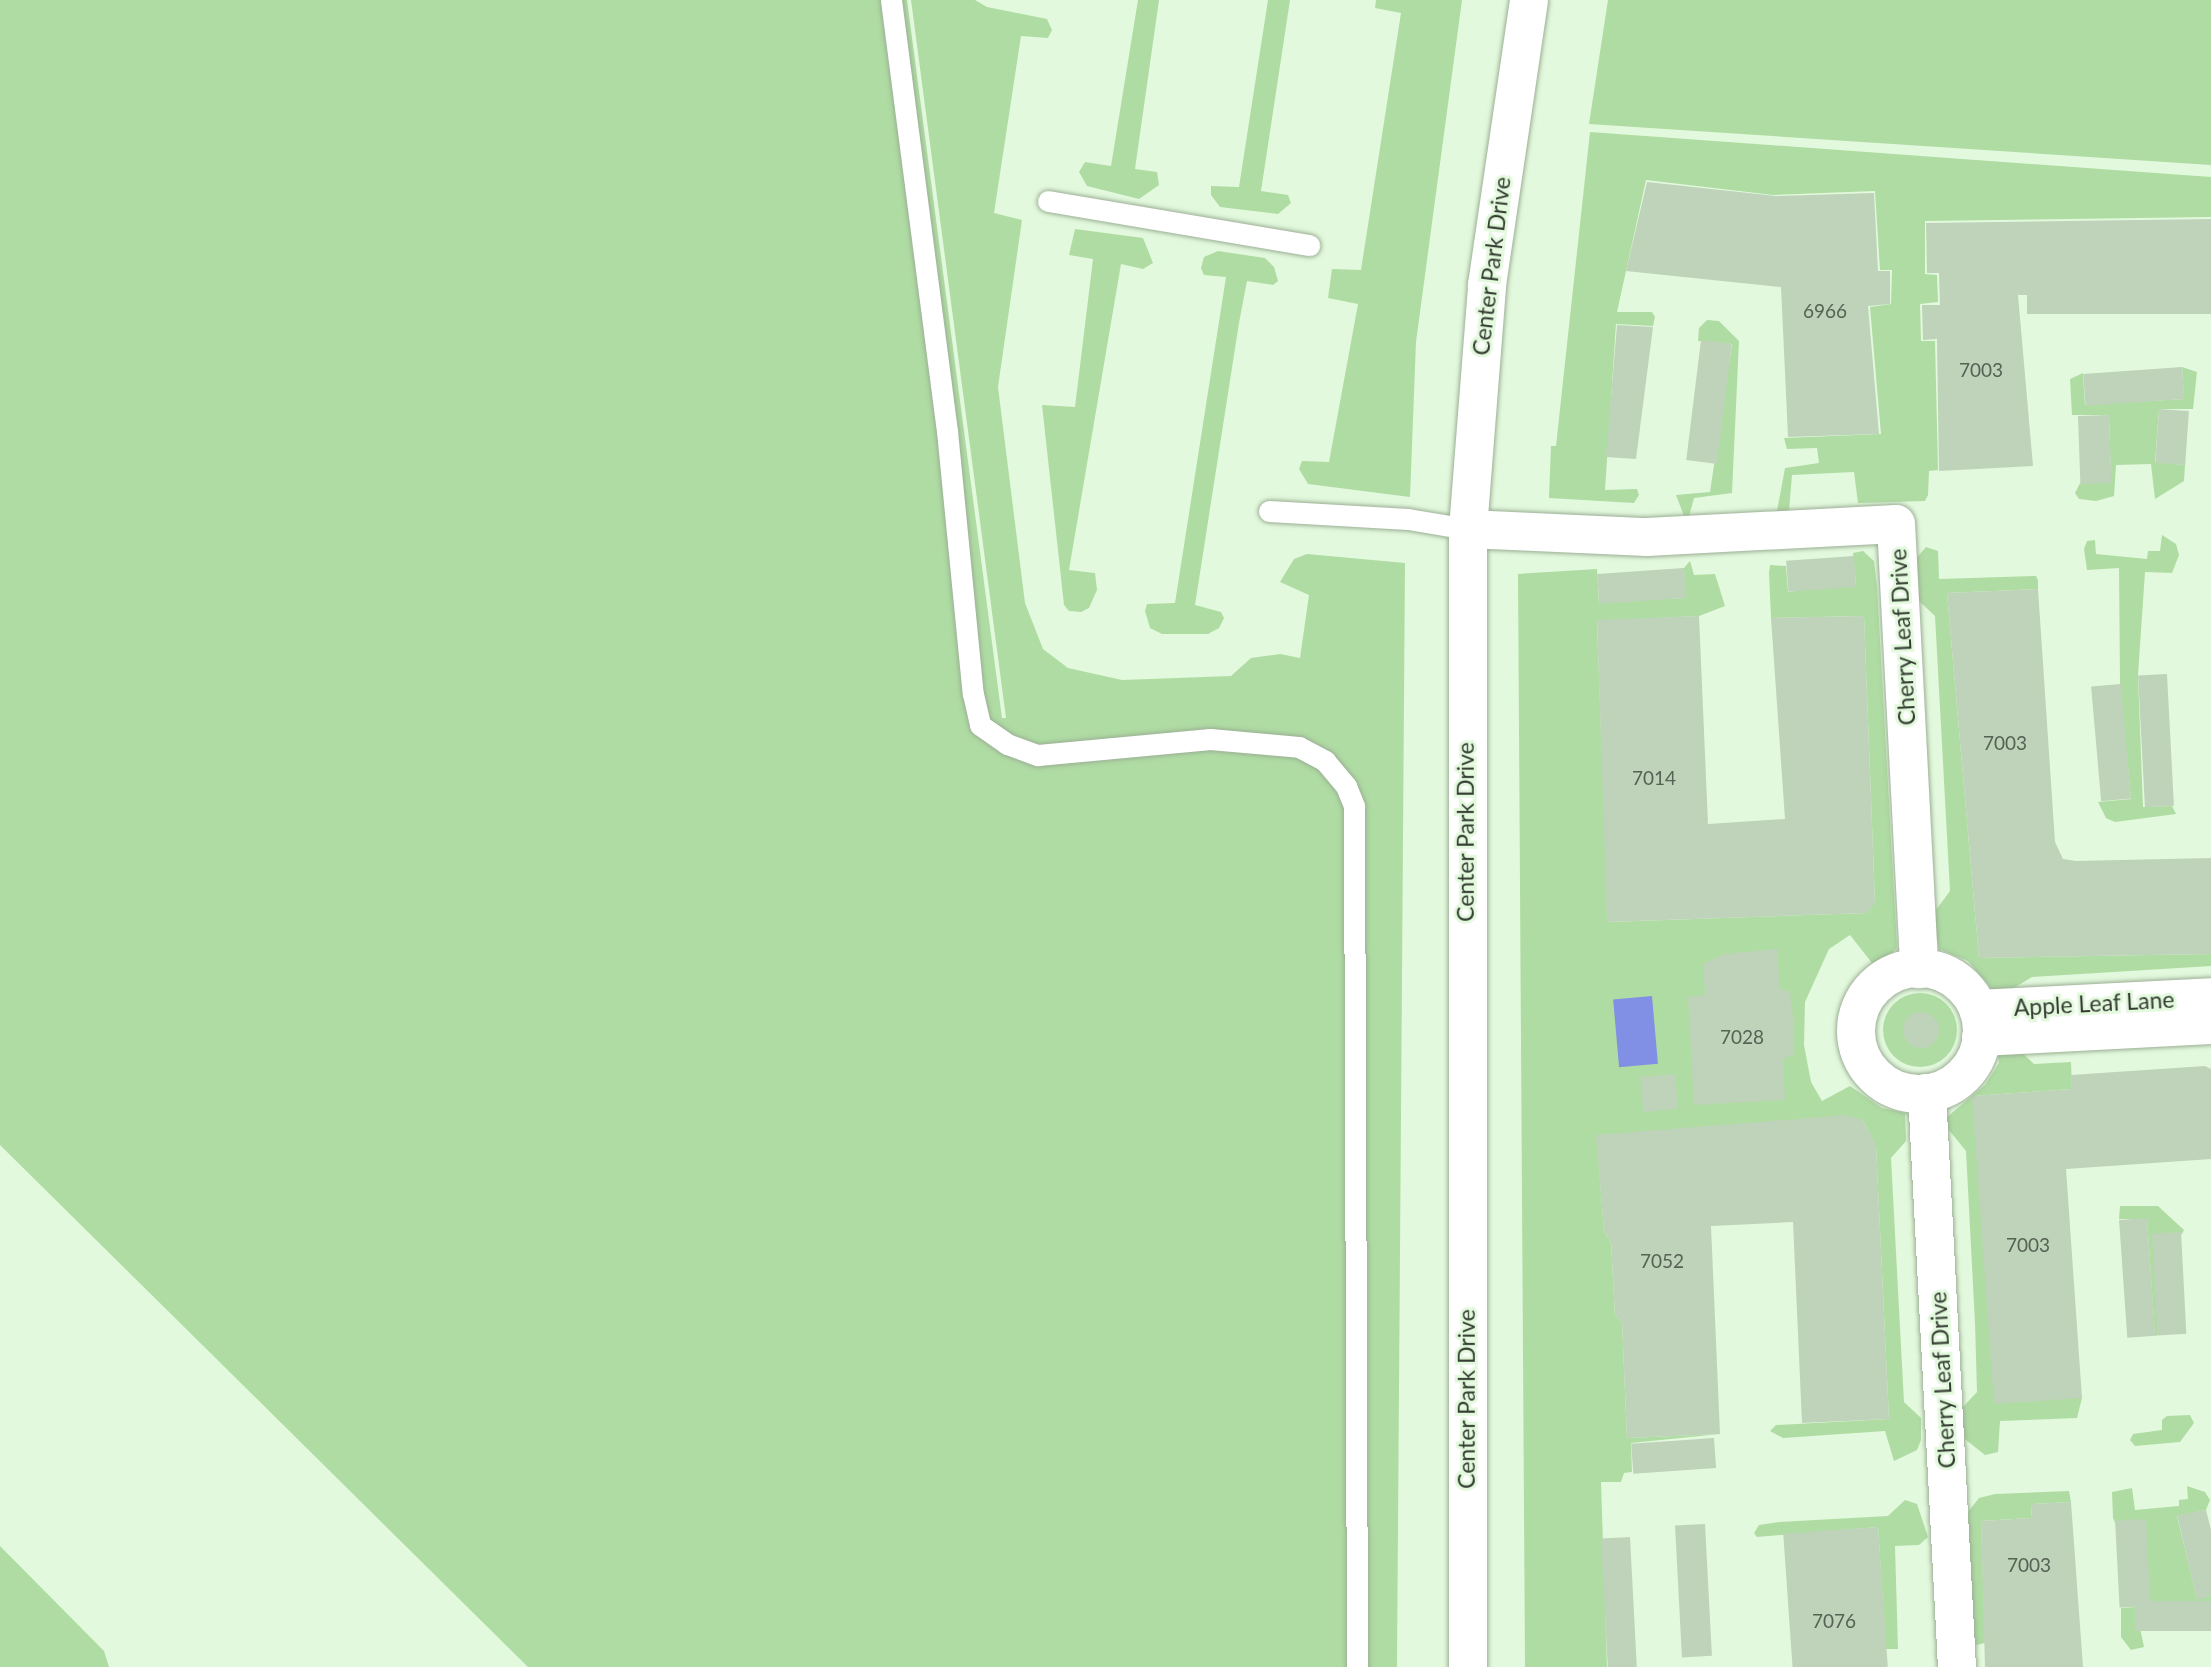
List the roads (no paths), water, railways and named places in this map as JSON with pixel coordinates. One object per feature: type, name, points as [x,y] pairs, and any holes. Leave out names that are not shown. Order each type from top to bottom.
[{"type":"street","name":"Center Park Drive","points":[[1468,1667],[1468,529],[1487,285],[1529,0]]},
{"type":"street","name":"Cherry Leaf Drive","points":[[1468,529],[1647,537],[1896,523],[1919,969]]},
{"type":"street","points":[[1919,969],[1933,970],[1959,983],[1979,1023],[1978,1054],[1960,1079],[1927,1093],[1902,1091],[1878,1080],[1860,1055],[1856,1035],[1858,1015],[1874,987],[1899,972],[1919,969]]},
{"type":"street","name":"Apple Leaf Lane","points":[[1979,1023],[2211,997]]},
{"type":"street","name":"Apple Leaf Lane","points":[[1979,1023],[2211,1026]]},
{"type":"street","name":"Cherry Leaf Drive","points":[[1927,1093],[1957,1667]]},
{"type":"lane","points":[[891,0],[947,431],[973,694],[981,725],[1007,744],[1038,755],[1210,739],[1299,747],[1325,761],[1346,786],[1354,806],[1357,1667]]},
{"type":"lane","points":[[1048,201],[1309,244]]},
{"type":"lane","points":[[1269,512],[1408,520],[1468,529]]},
{"type":"water","points":[[1652,996],[1658,1064],[1619,1067],[1613,999]]}]
